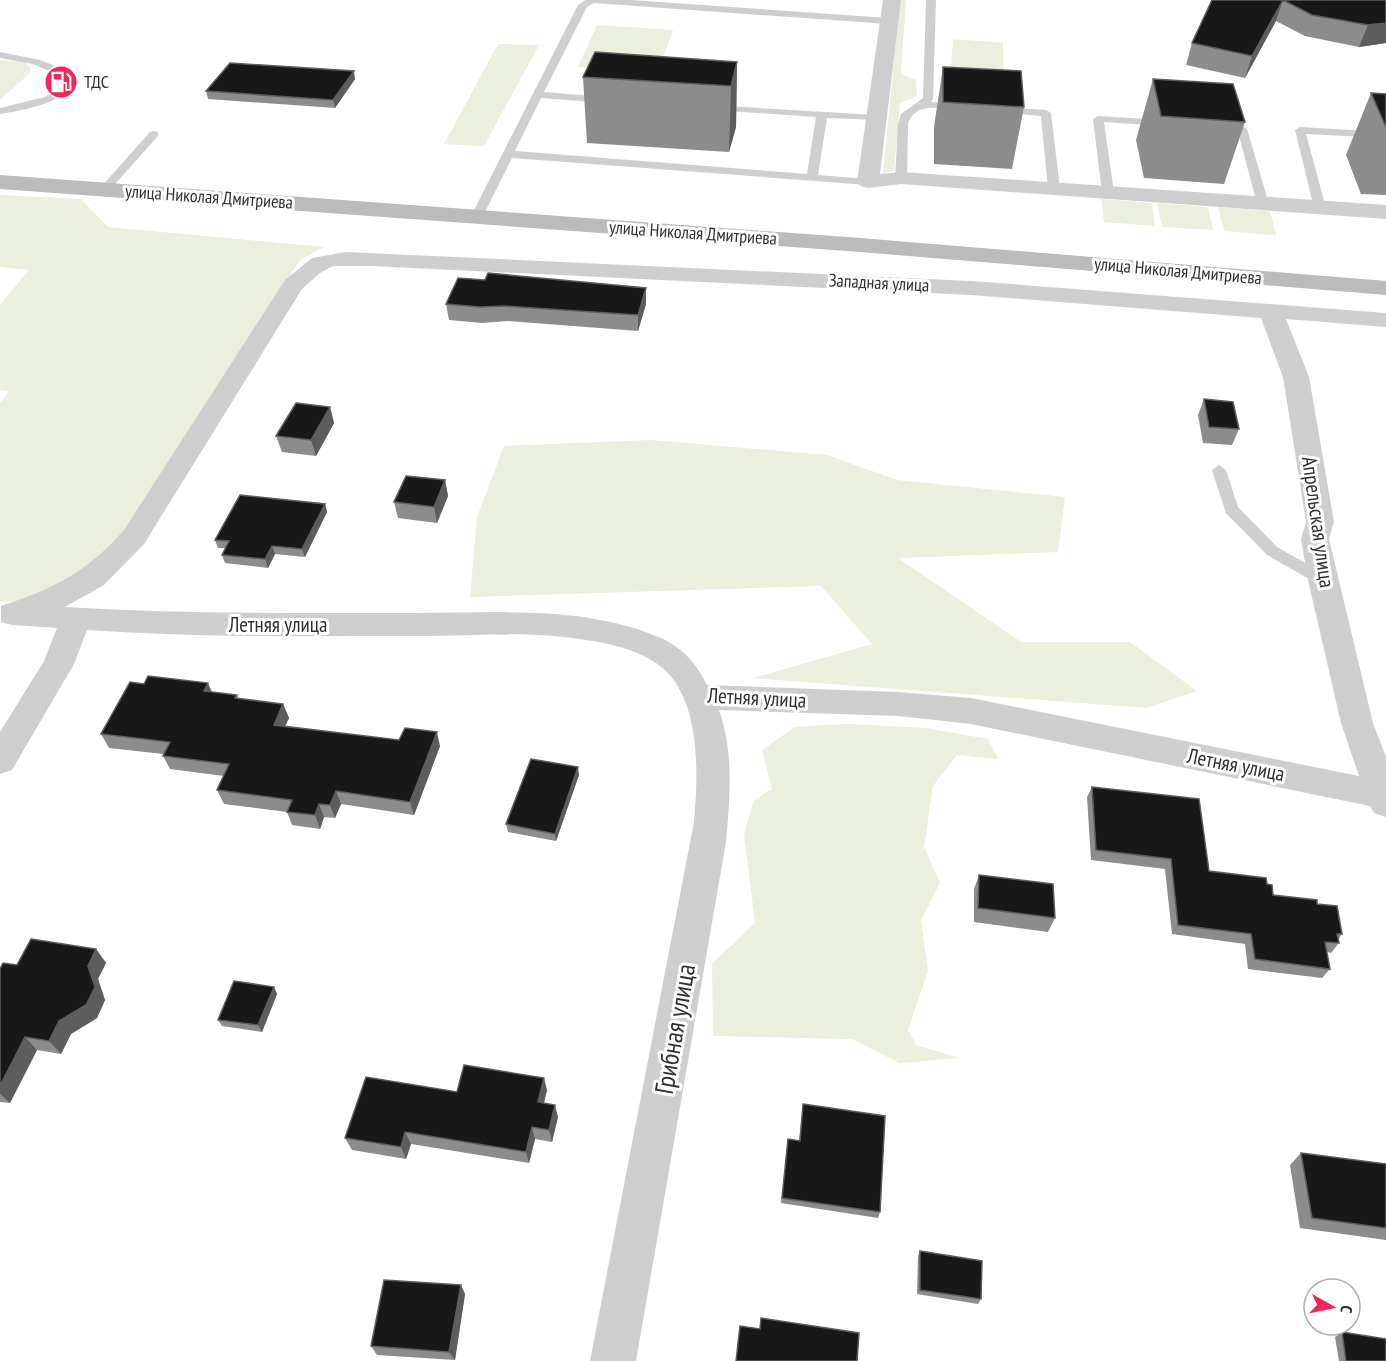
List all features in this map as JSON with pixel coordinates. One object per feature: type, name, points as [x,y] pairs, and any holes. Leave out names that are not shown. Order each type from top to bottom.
[{"type":"main road","name":"улица Николая Дмитриева","points":[[0,182],[477,216],[1386,288]]},
{"type":"street","points":[[892,0],[868,182],[901,178],[1386,212]]},
{"type":"street","name":"Западная улица","points":[[6,613],[62,598],[93,579],[116,560],[134,537],[293,285],[310,268],[324,260],[371,259],[971,288],[1386,320]]},
{"type":"street","name":"Апрельская улица","points":[[1270,311],[1296,376],[1320,522],[1315,539],[1323,580],[1357,723],[1385,798]]},
{"type":"street","name":"Летняя улица","points":[[6,613],[76,620],[159,624],[552,625],[602,632],[648,645],[679,664],[699,697],[898,704],[971,711],[1385,798]]},
{"type":"street","points":[[0,761],[58,663],[76,620]]},
{"type":"street","name":"Грибная улица","points":[[614,1361],[709,842],[715,787],[710,735],[699,697]]},
{"type":"lane","points":[[901,178],[903,124],[906,114],[928,99],[931,0]]},
{"type":"lane","points":[[477,216],[583,5],[591,1],[888,21]]},
{"type":"lane","points":[[0,55],[28,58],[45,63],[71,76],[72,81],[64,91],[50,99],[33,106],[0,111]]},
{"type":"lane","points":[[538,95],[621,101]]},
{"type":"lane","points":[[704,106],[875,118]]},
{"type":"lane","points":[[919,106],[968,107]]},
{"type":"lane","points":[[990,109],[1046,113],[1054,189]]},
{"type":"lane","points":[[812,179],[822,115]]},
{"type":"lane","points":[[1108,193],[1098,119],[1176,124]]},
{"type":"lane","points":[[1209,127],[1242,129],[1263,204]]},
{"type":"lane","points":[[1320,208],[1300,130],[1386,135]]},
{"type":"lane","points":[[104,190],[154,134]]},
{"type":"lane","points":[[508,154],[868,182]]},
{"type":"lane","points":[[1219,470],[1231,509],[1272,551],[1323,580]]},
{"type":"green space","points":[[900,0],[906,0],[901,74],[916,80],[917,96],[900,103],[894,171],[883,173]]},
{"type":"green space","points":[[597,25],[673,30],[657,73],[578,67]]},
{"type":"green space","points":[[953,39],[1003,43],[1004,103],[949,99]]},
{"type":"green space","points":[[498,44],[539,45],[484,146],[444,144]]},
{"type":"green space","points":[[0,60],[24,62],[30,66],[30,73],[0,100]]},
{"type":"green space","points":[[0,195],[81,199],[108,227],[324,247],[300,260],[134,521],[108,554],[77,579],[53,592],[27,600],[13,601],[0,601],[0,403],[9,391],[0,390],[0,305],[29,270],[0,267]]},
{"type":"green space","points":[[1101,199],[1152,203],[1155,226],[1104,222]]},
{"type":"green space","points":[[1157,203],[1208,207],[1213,230],[1162,227]]},
{"type":"green space","points":[[1218,207],[1270,211],[1276,235],[1224,231]]},
{"type":"green space","points":[[651,440],[827,455],[897,480],[1065,497],[1058,552],[898,558],[1021,642],[1130,642],[1197,691],[1147,708],[753,678],[872,644],[821,586],[470,597],[477,517],[504,446]]},
{"type":"green space","points":[[847,724],[926,728],[988,739],[998,759],[957,755],[933,786],[924,847],[940,883],[921,921],[928,971],[908,1030],[916,1045],[960,1058],[899,1063],[852,1039],[713,1036],[712,964],[755,923],[744,834],[754,800],[772,789],[762,750],[795,727]]},
{"type":"building","points":[[1212,0],[1283,0],[1252,56],[1192,43]]},
{"type":"building","points":[[1283,0],[1386,0],[1386,23],[1368,25],[1312,15]]},
{"type":"building","points":[[595,52],[737,62],[731,86],[583,77]]},
{"type":"building","points":[[230,63],[354,71],[333,100],[206,91]]},
{"type":"building","points":[[943,67],[1021,71],[1024,107],[943,102]]},
{"type":"building","points":[[1153,79],[1233,84],[1245,122],[1161,116]]},
{"type":"building","points":[[1371,93],[1386,94],[1386,127]]},
{"type":"building","points":[[488,273],[646,288],[638,315],[446,304],[458,278],[485,280]]},
{"type":"building","points":[[1204,399],[1233,402],[1239,429],[1209,427]]},
{"type":"building","points":[[296,403],[330,407],[311,440],[276,436]]},
{"type":"building","points":[[406,476],[445,480],[434,507],[394,502]]},
{"type":"building","points":[[240,495],[325,504],[302,549],[272,546],[265,559],[222,555],[229,541],[215,540]]},
{"type":"building","points":[[148,676],[208,683],[204,691],[237,695],[235,698],[283,704],[274,725],[399,740],[405,728],[437,732],[410,802],[336,791],[330,805],[319,804],[315,815],[287,812],[292,800],[217,790],[229,764],[163,756],[170,742],[101,734],[130,682],[144,684]]},
{"type":"building","points":[[531,759],[578,767],[555,834],[506,824]]},
{"type":"building","points":[[1092,787],[1199,799],[1209,871],[1266,878],[1267,884],[1272,885],[1273,895],[1317,900],[1317,904],[1337,906],[1342,934],[1337,934],[1339,943],[1325,942],[1330,969],[1255,959],[1251,934],[1178,925],[1171,859],[1096,850]]},
{"type":"building","points":[[979,875],[1053,884],[1055,918],[978,908]]},
{"type":"building","points":[[31,939],[96,949],[88,966],[95,987],[86,1005],[59,1021],[49,1041],[25,1037],[0,1086],[0,969],[3,963],[17,965]]},
{"type":"building","points":[[234,981],[274,987],[258,1025],[218,1020]]},
{"type":"building","points":[[464,1065],[544,1078],[538,1102],[555,1105],[549,1130],[532,1127],[526,1152],[405,1132],[401,1147],[345,1138],[366,1077],[457,1092]]},
{"type":"building","points":[[803,1104],[885,1116],[880,1212],[782,1198],[788,1139],[800,1141]]},
{"type":"building","points":[[1301,1153],[1386,1164],[1386,1228],[1312,1218]]},
{"type":"building","points":[[920,1251],[982,1261],[981,1299],[920,1290]]},
{"type":"building","points":[[384,1280],[461,1285],[449,1352],[371,1346]]},
{"type":"building","points":[[761,1318],[859,1333],[857,1361],[736,1361],[740,1326],[760,1329]]},
{"type":"building","points":[[1362,1335],[1386,1339],[1386,1361],[1346,1361],[1343,1337],[1362,1337]]},
{"type":"place","name":"ТДС","points":[[61,82]]}]
